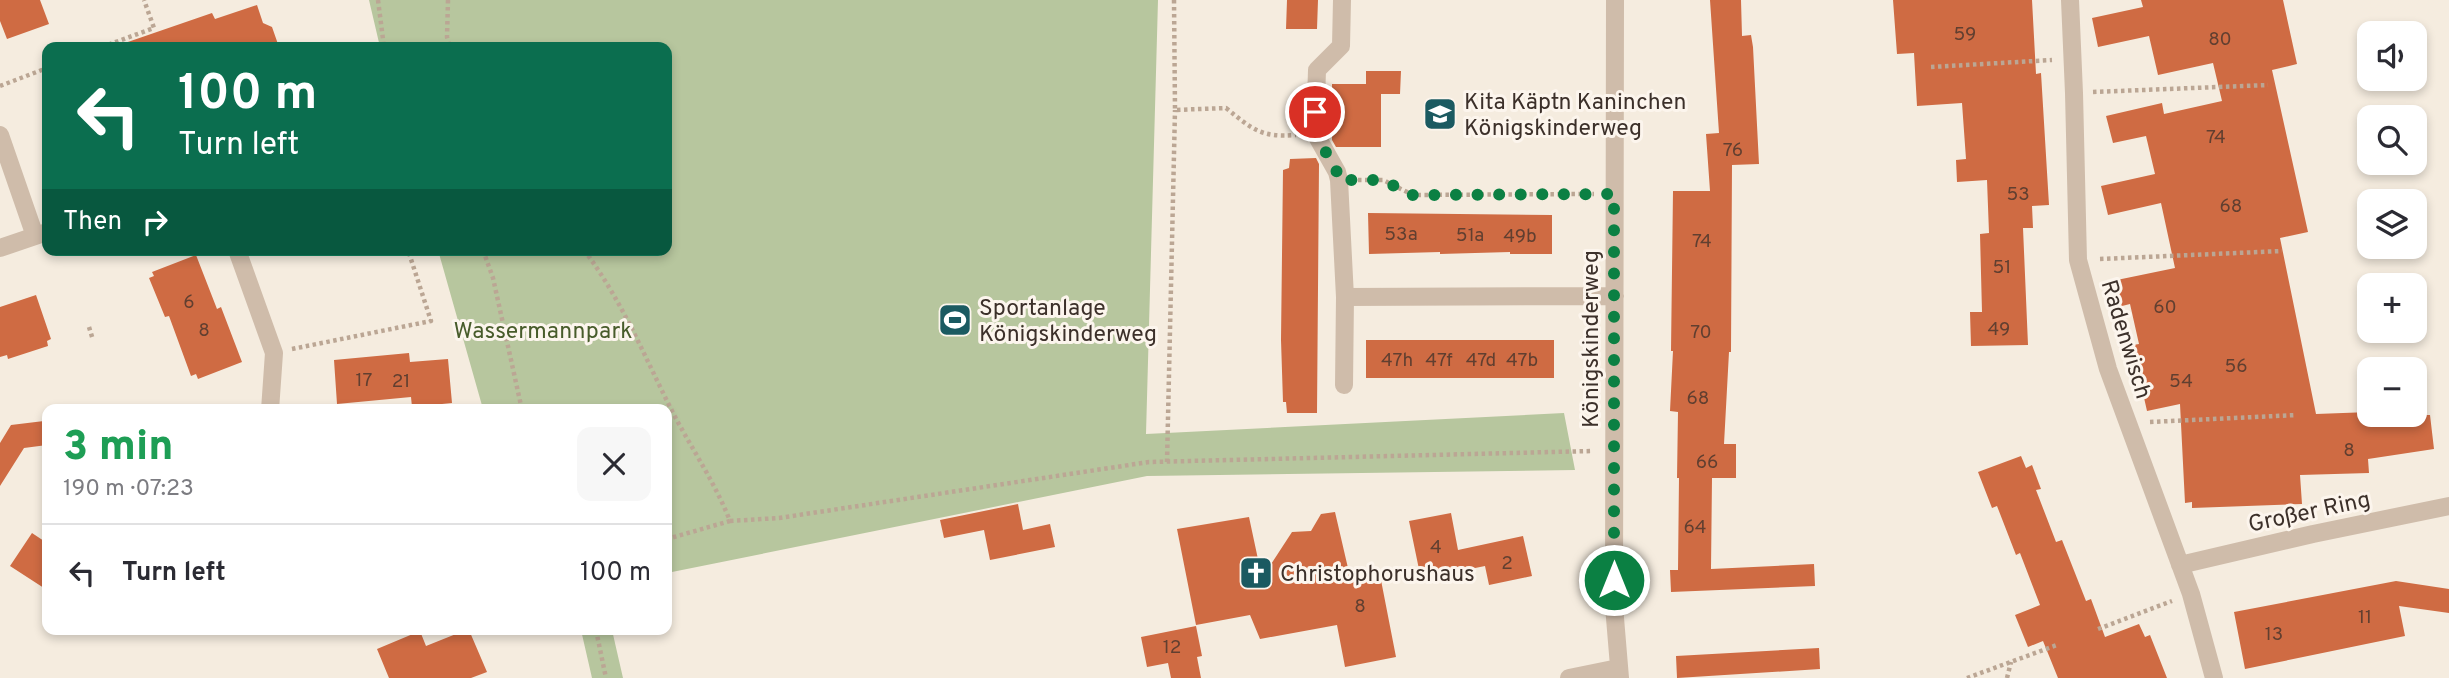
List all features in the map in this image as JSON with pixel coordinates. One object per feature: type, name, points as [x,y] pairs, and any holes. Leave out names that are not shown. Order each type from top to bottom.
[{"type":"street","points":[[1342,0],[1341,46],[1317,70],[1315,133],[1339,180],[1345,297],[1344,385]]},
{"type":"street","name":"Königskinderweg","points":[[1615,0],[1614,606],[1619,673]]},
{"type":"street","name":"Radenwisch","points":[[2070,0],[2078,260],[2108,369],[2190,594],[2214,678]]},
{"type":"street","points":[[0,135],[41,234],[0,248]]},
{"type":"street","points":[[239,256],[274,353],[270,404]]},
{"type":"street","points":[[1345,297],[1615,296]]},
{"type":"street","name":"Großer Ring","points":[[2180,565],[2449,506]]},
{"type":"street","points":[[1569,678],[1619,673]]},
{"type":"path","points":[[116,42],[154,28],[145,0]]},
{"type":"path","points":[[378,0],[383,42]]},
{"type":"path","points":[[448,0],[449,42]]},
{"type":"path","points":[[1167,462],[1175,110],[1174,0]]},
{"type":"path","points":[[1931,68],[2072,59]]},
{"type":"path","points":[[0,86],[42,70]]},
{"type":"path","points":[[2074,93],[2268,85]]},
{"type":"path","points":[[1175,110],[1226,108],[1250,127],[1274,137],[1315,133]]},
{"type":"path","points":[[1339,180],[1382,180],[1413,195],[1614,194]]},
{"type":"path","points":[[2078,260],[2282,251]]},
{"type":"path","points":[[274,353],[431,321],[410,256]]},
{"type":"path","points":[[485,256],[493,278],[521,404]]},
{"type":"path","points":[[589,256],[631,324],[668,404]]},
{"type":"path","points":[[89,327],[93,340]]},
{"type":"path","points":[[672,411],[720,494],[730,521]]},
{"type":"path","points":[[2129,423],[2296,415]]},
{"type":"path","points":[[672,538],[730,521],[779,518],[1149,462],[1615,451]]},
{"type":"path","points":[[2098,629],[2190,594]]},
{"type":"path","points":[[597,635],[606,678]]},
{"type":"path","points":[[1967,678],[2057,645]]},
{"type":"path","points":[[2007,678],[2012,661]]},
{"type":"green space","name":"Sportanlage Königskinderweg","points":[[369,0],[1158,0],[1146,434],[1564,413],[1575,470],[1147,476],[672,572],[672,404],[482,404],[440,256],[672,256],[672,42],[379,42]]},
{"type":"green space","points":[[582,635],[613,635],[623,678],[592,678]]},
{"type":"building","points":[[0,0],[40,0],[49,24],[7,39],[0,21]]},
{"type":"building","points":[[1287,0],[1318,0],[1317,29],[1286,29]]},
{"type":"building","points":[[1710,0],[1741,0],[1742,36],[1751,35],[1753,47],[1759,164],[1732,165],[1731,352],[1724,444],[1736,444],[1736,478],[1712,478],[1711,569],[1814,564],[1815,586],[1671,592],[1670,570],[1678,570],[1679,478],[1678,412],[1670,411],[1673,351],[1673,191],[1710,191],[1706,134],[1719,133]]},
{"type":"building","points":[[1893,0],[2032,0],[2036,74],[2041,73],[2049,205],[2032,206],[2033,228],[2023,228],[2028,345],[1971,346],[1970,312],[1982,312],[1980,234],[1989,233],[1987,180],[1957,182],[1956,160],[1966,159],[1962,103],[1917,106],[1914,53],[1897,54]]},
{"type":"building","points":[[2141,0],[2283,0],[2297,64],[2272,70],[2308,232],[2280,238],[2316,414],[2357,412],[2357,427],[2427,427],[2427,415],[2430,415],[2434,449],[2368,459],[2369,473],[2300,475],[2302,504],[2192,508],[2192,502],[2185,503],[2180,404],[2147,411],[2138,371],[2132,372],[2127,346],[2139,344],[2130,304],[2118,307],[2112,281],[2175,268],[2161,203],[2108,215],[2101,186],[2155,174],[2146,136],[2113,143],[2106,116],[2162,103],[2164,114],[2222,101],[2213,63],[2158,75],[2149,36],[2098,47],[2092,18],[2143,7]]},
{"type":"building","points":[[257,5],[263,23],[272,27],[277,42],[128,42],[212,13],[215,19]]},
{"type":"building","points":[[1366,71],[1401,71],[1400,94],[1381,94],[1381,147],[1336,147],[1332,140],[1332,84],[1366,84]]},
{"type":"building","points":[[1316,158],[1319,164],[1317,413],[1287,413],[1286,402],[1283,402],[1281,340],[1283,170],[1289,168],[1290,159]]},
{"type":"building","points":[[1368,213],[1552,215],[1552,254],[1369,254]]},
{"type":"building","points":[[196,256],[217,309],[221,307],[242,362],[198,379],[196,374],[191,376],[169,316],[165,317],[149,278],[154,276],[152,272]]},
{"type":"building","points":[[36,295],[51,339],[47,341],[48,346],[8,359],[7,355],[0,357],[0,307]]},
{"type":"building","points":[[1366,340],[1554,340],[1554,378],[1366,378]]},
{"type":"building","points":[[409,353],[410,362],[448,359],[452,403],[412,404],[411,397],[337,404],[334,360]]},
{"type":"building","points":[[42,421],[42,446],[24,448],[0,486],[0,443],[11,425]]},
{"type":"building","points":[[2021,456],[2026,468],[2032,465],[2041,489],[2036,490],[2056,542],[2062,540],[2086,601],[2091,599],[2105,637],[2139,624],[2145,637],[2150,635],[2167,678],[2058,678],[2043,641],[2028,647],[2015,615],[2040,605],[2020,553],[2016,555],[1997,506],[1992,508],[1978,472]]},
{"type":"building","points":[[1018,504],[1023,530],[1050,524],[1055,547],[990,560],[984,530],[944,538],[940,520]]},
{"type":"building","name":"Christophorushaus","points":[[1335,512],[1351,581],[1380,575],[1396,657],[1345,667],[1337,625],[1260,639],[1250,615],[1196,625],[1177,529],[1249,517],[1262,578],[1292,532],[1311,531],[1321,514]]},
{"type":"building","points":[[1451,513],[1458,550],[1523,536],[1532,576],[1489,585],[1485,566],[1421,579],[1409,521]]},
{"type":"building","points":[[32,533],[42,540],[42,587],[10,566]]},
{"type":"building","points":[[2396,581],[2449,589],[2449,613],[2399,606],[2405,636],[2245,669],[2234,612]]},
{"type":"building","points":[[1196,626],[1202,656],[1197,657],[1201,678],[1171,678],[1168,663],[1147,667],[1141,637]]},
{"type":"building","points":[[410,635],[422,635],[426,646],[454,635],[471,635],[487,672],[471,678],[389,678],[377,649]]},
{"type":"building","points":[[1819,648],[1820,669],[1677,678],[1676,656]]},
{"type":"place","name":"Kita Käptn Kaninchen Königskinderweg","points":[[1440,114]]},
{"type":"place","name":"Sportanlage Königskinderweg","points":[[955,320]]},
{"type":"place","name":"Christophorushaus","points":[[1256,573]]},
{"type":"route","points":[[1315,112],[1315,133],[1339,180],[1382,180],[1413,195],[1614,194],[1614,580]]},
{"type":"park label","name":"Wassermannpark","points":[[543,330]]}]
